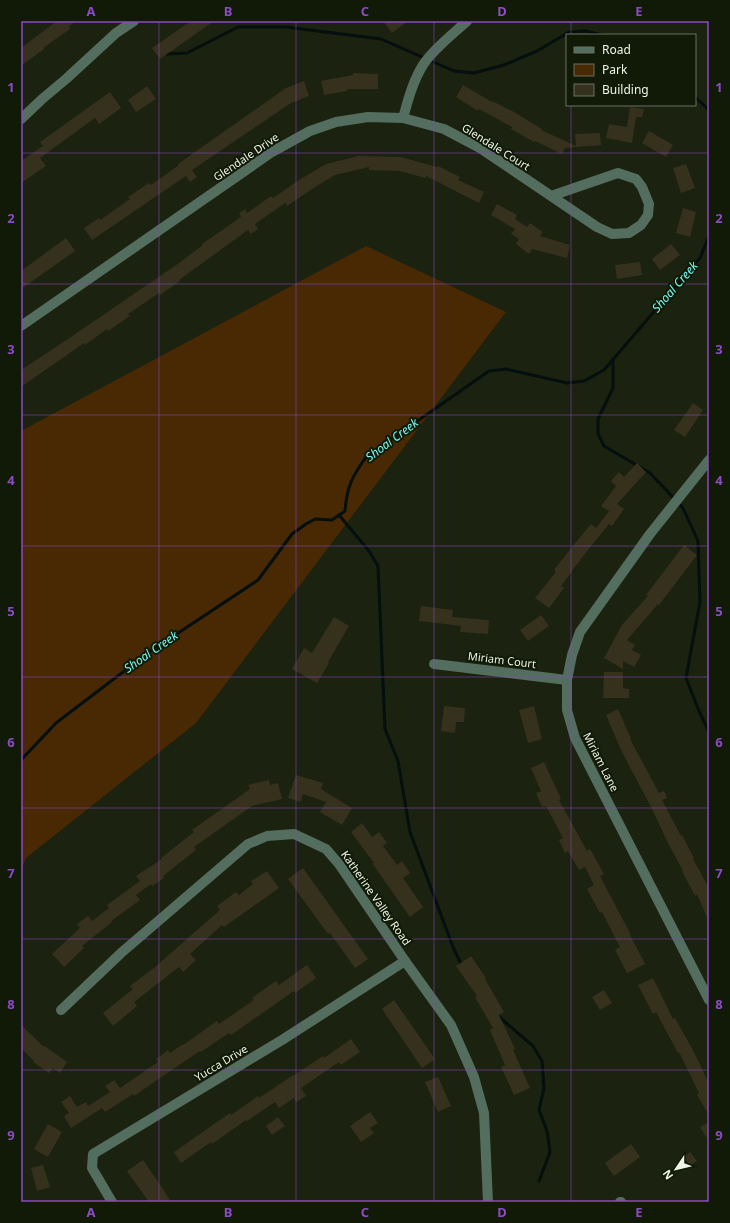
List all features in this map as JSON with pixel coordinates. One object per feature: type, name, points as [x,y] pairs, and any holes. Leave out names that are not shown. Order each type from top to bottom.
[{"type":"street","points":[[21,119],[116,33],[134,21]]},
{"type":"street","points":[[403,118],[414,83],[423,64],[442,43],[467,21]]},
{"type":"street","name":"Glendale Drive","points":[[21,326],[272,152],[310,131],[336,122],[368,117],[403,118]]},
{"type":"street","name":"Glendale Court","points":[[403,118],[444,129],[480,148],[551,196],[597,227],[612,234],[629,233],[641,225],[648,215],[649,204],[642,187],[636,179],[618,173],[551,196]]},
{"type":"street","name":"Miriam Lane","points":[[709,460],[650,534],[580,632],[572,655],[567,680],[567,710],[575,738],[709,1000]]},
{"type":"street","name":"Miriam Court","points":[[434,664],[567,680]]},
{"type":"street","name":"Katherine Valley Road","points":[[61,1010],[121,953],[248,844],[267,836],[294,834],[326,849],[339,864],[405,961],[451,1024],[474,1077],[484,1113],[488,1202]]},
{"type":"street","name":"Yucca Drive","points":[[112,1202],[92,1168],[93,1154],[282,1040],[405,961]]},
{"type":"green space","points":[[366,246],[506,312],[196,723],[26,858],[21,870],[21,431]]},
{"type":"building","points":[[57,21],[76,21],[69,26],[70,29],[21,66],[21,48]]},
{"type":"building","points":[[191,21],[214,21],[160,59],[152,48]]},
{"type":"building","points":[[383,21],[408,21],[392,33]]},
{"type":"building","points":[[353,73],[378,74],[378,89],[347,89],[347,91],[324,95],[321,81],[353,75]]},
{"type":"building","points":[[304,81],[309,96],[291,103],[192,170],[197,177],[190,182],[186,176],[92,240],[84,228],[99,218],[100,220],[130,199],[128,197],[149,183],[151,185],[179,165],[178,164],[286,88]]},
{"type":"building","points":[[463,85],[492,102],[514,112],[542,129],[541,130],[576,146],[575,134],[600,133],[601,145],[565,148],[562,154],[535,141],[534,142],[511,129],[512,127],[479,109],[478,111],[456,97]]},
{"type":"building","points":[[147,86],[156,99],[136,112],[128,100]]},
{"type":"building","points":[[110,92],[121,108],[99,124],[95,118],[40,158],[46,166],[21,183],[21,161],[43,146],[40,142]]},
{"type":"building","points":[[630,107],[644,109],[642,117],[636,117],[632,143],[606,138],[609,124],[627,127]]},
{"type":"building","points":[[649,131],[673,145],[666,157],[642,143]]},
{"type":"building","points":[[358,156],[401,157],[437,167],[438,166],[460,177],[458,180],[484,192],[479,203],[426,176],[426,178],[399,171],[369,170],[369,167],[335,175],[287,206],[285,203],[255,224],[258,229],[251,234],[248,230],[160,295],[159,293],[128,314],[130,316],[108,331],[107,329],[85,345],[84,343],[21,387],[21,370],[179,263],[203,245],[202,244],[241,217],[239,213],[245,209],[247,213],[271,196],[273,198],[326,164]]},
{"type":"building","points":[[686,164],[695,188],[681,193],[673,168]]},
{"type":"building","points":[[497,204],[517,215],[515,219],[527,227],[530,223],[543,232],[540,236],[570,245],[567,258],[532,249],[529,254],[516,244],[519,239],[511,234],[515,229],[491,215]]},
{"type":"building","points":[[683,208],[696,212],[690,237],[676,233]]},
{"type":"building","points":[[66,238],[75,251],[21,289],[21,271]]},
{"type":"building","points":[[671,244],[680,255],[660,270],[652,259]]},
{"type":"building","points":[[640,262],[642,275],[617,279],[615,265]]},
{"type":"building","points":[[693,403],[703,410],[685,437],[674,430]]},
{"type":"building","points":[[637,463],[646,472],[617,504],[624,509],[612,526],[609,524],[583,556],[561,586],[564,588],[549,608],[535,598],[556,572],[554,570],[591,524],[596,528],[609,511],[601,506],[616,486],[611,481],[619,472],[624,477]]},
{"type":"building","points":[[684,545],[697,555],[659,605],[658,604],[627,640],[635,645],[632,650],[641,655],[634,667],[623,661],[623,669],[604,658],[622,625],[648,596],[646,595]]},
{"type":"building","points":[[421,606],[453,610],[452,617],[489,620],[488,634],[460,632],[461,626],[419,621]]},
{"type":"building","points":[[541,615],[549,626],[528,641],[520,630]]},
{"type":"building","points":[[334,617],[349,626],[317,683],[292,669],[304,648],[312,653]]},
{"type":"building","points":[[604,672],[623,672],[623,688],[629,689],[629,698],[603,698]]},
{"type":"building","points":[[444,706],[465,708],[464,722],[456,722],[455,733],[441,731]]},
{"type":"building","points":[[534,706],[542,739],[528,743],[519,710]]},
{"type":"building","points":[[618,709],[630,739],[659,793],[664,791],[667,798],[662,800],[709,888],[709,922],[697,894],[695,896],[622,752],[606,715]]},
{"type":"building","points":[[544,762],[561,799],[559,800],[587,851],[590,849],[604,874],[600,876],[645,964],[627,973],[615,950],[620,947],[602,912],[600,913],[587,889],[594,885],[585,867],[579,870],[568,851],[565,853],[559,840],[563,838],[546,806],[542,807],[536,793],[541,791],[531,768]]},
{"type":"building","points":[[296,775],[323,783],[321,789],[352,808],[342,825],[320,812],[326,802],[303,794],[301,802],[288,798]]},
{"type":"building","points":[[269,780],[270,785],[278,783],[282,799],[252,806],[194,847],[196,850],[163,876],[164,878],[152,886],[151,884],[136,895],[140,900],[111,921],[112,922],[82,946],[84,948],[64,967],[52,954],[80,928],[77,924],[88,916],[92,921],[109,908],[107,905],[140,881],[136,876],[162,859],[161,858],[194,832],[192,830],[250,789],[248,785]]},
{"type":"building","points":[[362,823],[372,837],[379,832],[387,843],[383,846],[397,865],[402,861],[410,873],[403,878],[423,907],[410,917],[372,863],[374,863],[351,832]]},
{"type":"building","points":[[303,868],[368,959],[355,968],[288,879]]},
{"type":"building","points":[[267,871],[279,888],[224,927],[222,925],[190,954],[196,960],[183,972],[179,967],[134,1002],[137,1006],[113,1026],[103,1013],[133,989],[130,986],[155,967],[220,910],[217,906],[236,892],[239,895],[253,884],[251,881]]},
{"type":"building","points":[[471,956],[486,978],[485,979],[504,1012],[499,1015],[515,1049],[513,1050],[530,1088],[514,1095],[501,1067],[505,1065],[490,1030],[493,1028],[475,997],[477,996],[456,966]]},
{"type":"building","points":[[307,965],[316,978],[295,993],[294,991],[231,1035],[229,1033],[201,1052],[200,1051],[134,1096],[133,1094],[105,1112],[102,1108],[71,1128],[64,1116],[69,1113],[61,1102],[70,1096],[77,1107],[86,1102],[88,1106],[110,1092],[105,1086],[114,1080],[120,1088],[158,1062],[156,1059],[168,1050],[170,1053],[217,1021],[219,1024],[254,1000],[252,998],[276,981],[279,985]]},
{"type":"building","points":[[653,978],[673,1019],[675,1018],[695,1054],[709,1084],[709,1115],[697,1095],[699,1093],[679,1052],[678,1053],[656,1012],[653,1014],[638,985]]},
{"type":"building","points":[[604,990],[612,1003],[600,1010],[592,997]]},
{"type":"building","points":[[394,1000],[435,1059],[422,1068],[382,1009]]},
{"type":"building","points":[[21,1025],[44,1047],[45,1046],[67,1062],[60,1073],[53,1068],[49,1073],[33,1062],[34,1061],[21,1048]]},
{"type":"building","points":[[351,1039],[360,1052],[341,1065],[339,1062],[301,1088],[306,1096],[296,1102],[294,1098],[279,1108],[275,1102],[212,1144],[211,1142],[181,1163],[174,1152],[230,1113],[231,1115],[258,1096],[259,1098],[323,1056],[324,1058]]},
{"type":"building","points":[[438,1077],[451,1106],[438,1112],[425,1082]]},
{"type":"building","points":[[370,1112],[378,1123],[370,1128],[374,1133],[361,1142],[350,1126]]},
{"type":"building","points":[[278,1117],[285,1126],[272,1135],[266,1126]]},
{"type":"building","points":[[709,1122],[709,1141],[700,1127]]},
{"type":"building","points":[[48,1124],[62,1132],[48,1157],[34,1149]]},
{"type":"building","points":[[631,1144],[640,1157],[614,1176],[605,1163]]},
{"type":"building","points":[[690,1152],[697,1161],[690,1166],[684,1157]]},
{"type":"building","points":[[143,1160],[171,1202],[149,1202],[127,1171]]},
{"type":"building","points":[[43,1165],[50,1187],[37,1191],[31,1168]]},
{"type":"waterway","points":[[165,54],[187,53],[238,27],[286,27],[381,39],[454,71],[474,73],[504,65],[539,50],[569,32],[586,31],[598,34]]},
{"type":"waterway","points":[[696,98],[709,110]]},
{"type":"waterway","name":"Shoal Creek","points":[[21,760],[56,723],[148,653],[258,580],[292,534],[315,519],[332,520],[345,511],[347,495],[351,482],[366,457],[489,371],[506,369],[567,383],[584,381],[604,370],[700,258],[709,236]]},
{"type":"waterway","points":[[613,359],[613,388],[598,419],[598,434],[604,446],[650,473],[683,508],[698,541],[700,602],[686,678],[709,732]]},
{"type":"waterway","points":[[339,515],[369,551],[378,566],[385,729],[398,761],[410,832],[453,947],[462,966]]},
{"type":"waterway","points":[[498,1016],[533,1046],[542,1061],[544,1088],[539,1110],[547,1131],[550,1152],[539,1181]]}]
